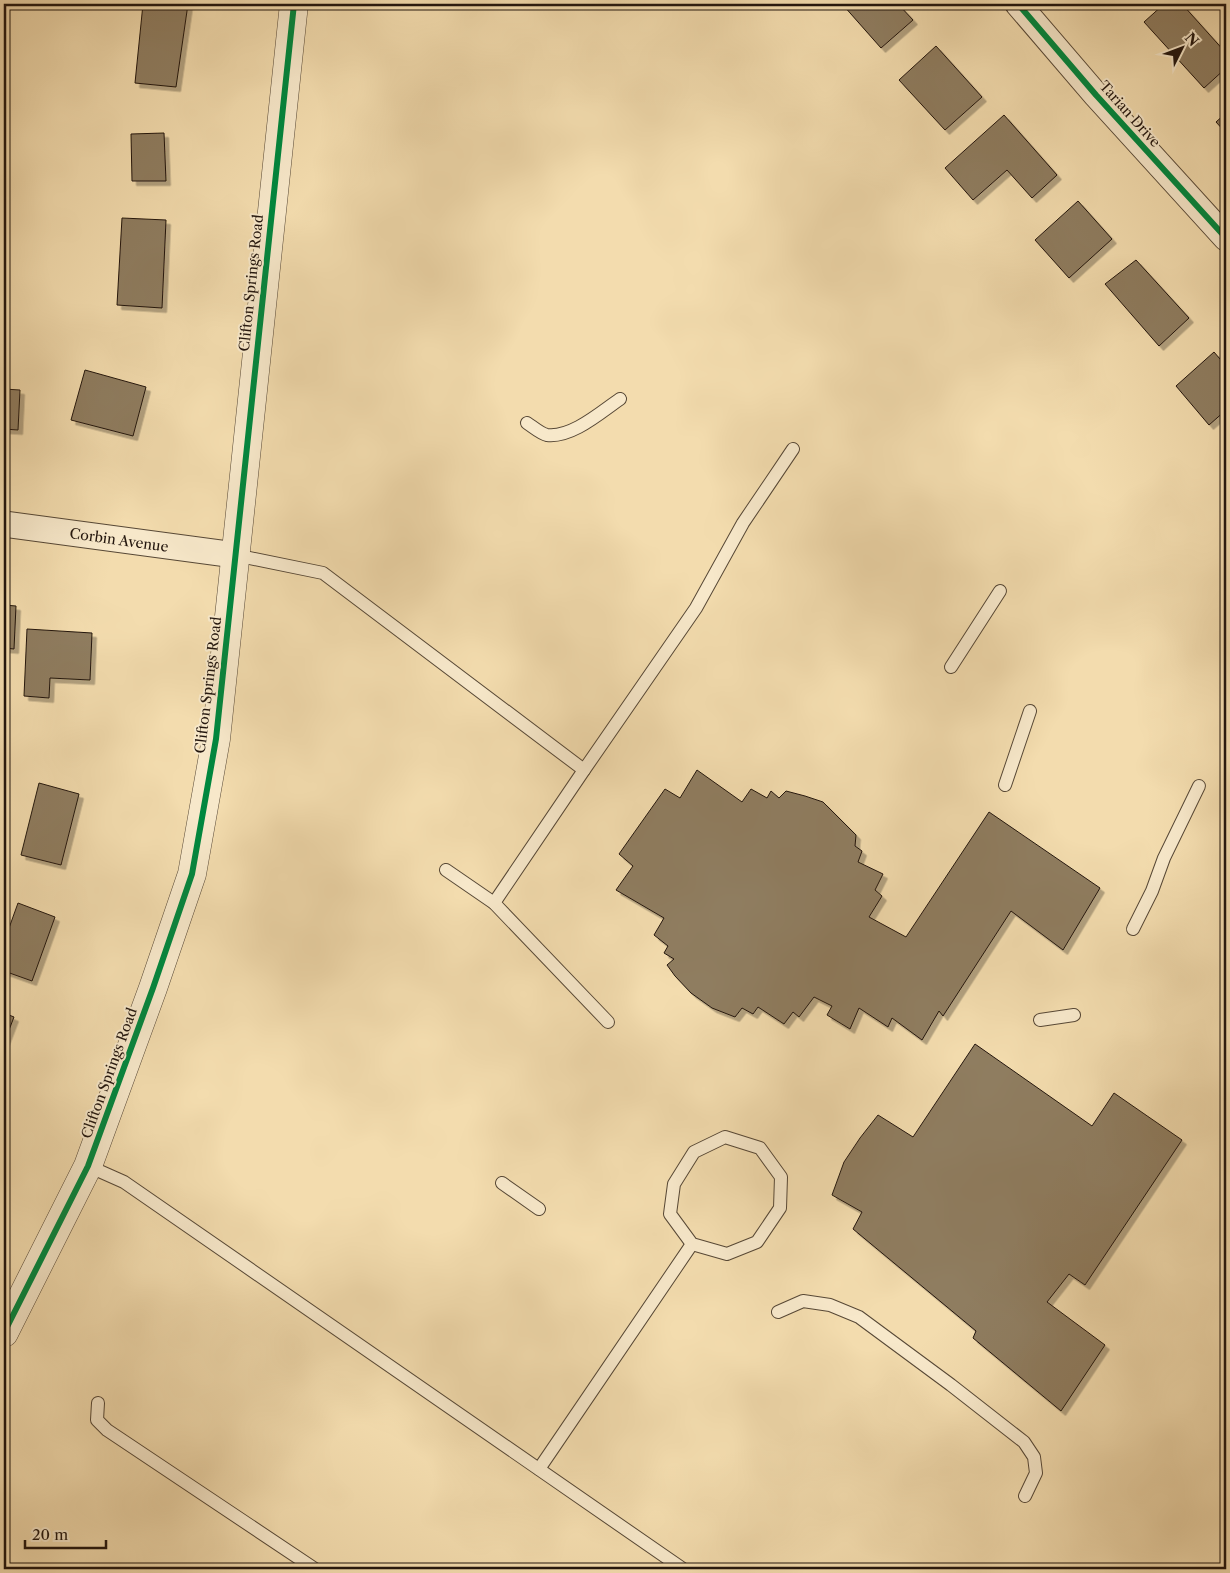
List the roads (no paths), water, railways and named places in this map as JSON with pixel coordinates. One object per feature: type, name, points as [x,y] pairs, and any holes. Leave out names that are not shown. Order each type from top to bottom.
[{"type":"street","name":"Clifton Springs Road","points":[[4,1333],[88,1166],[153,988],[192,874],[216,739],[294,4]]},
{"type":"street","name":"Tarian Drive","points":[[1018,4],[1096,95],[1226,238]]},
{"type":"street","name":"Corbin Avenue","points":[[4,524],[235,556]]},
{"type":"lane","points":[[527,423],[546,435],[564,434],[587,422],[620,398]]},
{"type":"lane","points":[[494,903],[696,608],[743,522],[793,449]]},
{"type":"lane","points":[[235,556],[324,573],[584,770]]},
{"type":"lane","points":[[951,667],[1000,591]]},
{"type":"lane","points":[[1005,785],[1030,711]]},
{"type":"lane","points":[[1133,929],[1152,891],[1164,858],[1199,786]]},
{"type":"lane","points":[[446,870],[494,903],[608,1022]]},
{"type":"lane","points":[[1040,1020],[1074,1015]]},
{"type":"lane","points":[[725,1137],[760,1148],[782,1177],[780,1208],[757,1242],[726,1254],[692,1244],[670,1214],[674,1184],[694,1152],[725,1137]]},
{"type":"lane","points":[[88,1166],[124,1182],[683,1569]]},
{"type":"lane","points":[[502,1183],[539,1209]]},
{"type":"lane","points":[[540,1469],[692,1244]]},
{"type":"lane","points":[[778,1312],[803,1302],[830,1305],[859,1317],[951,1384],[1024,1442],[1034,1457],[1036,1473],[1025,1496]]},
{"type":"lane","points":[[98,1403],[97,1420],[107,1430],[315,1569]]}]
